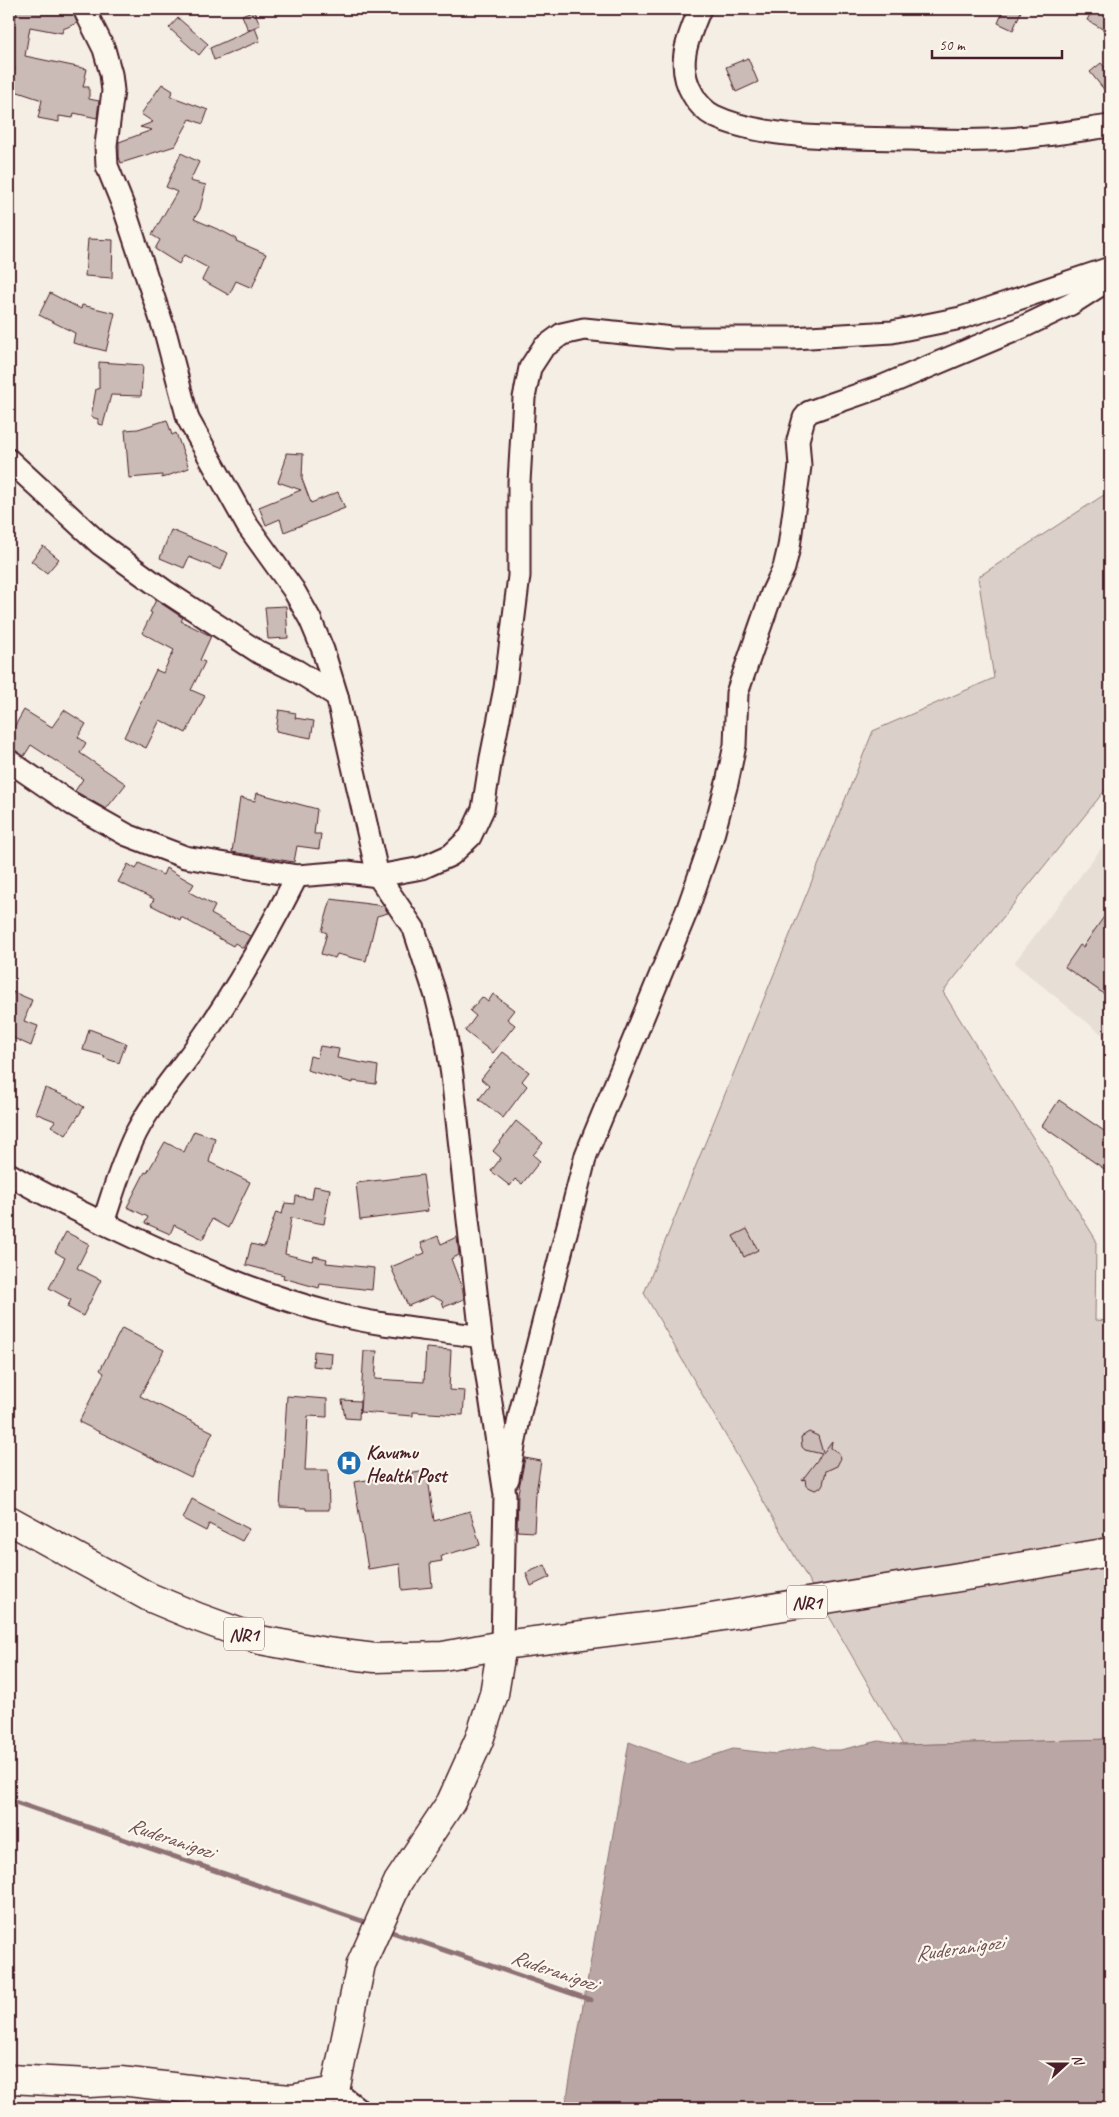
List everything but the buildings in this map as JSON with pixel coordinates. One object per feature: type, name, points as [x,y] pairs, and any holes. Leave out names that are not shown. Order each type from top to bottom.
[{"type":"main road","name":"NR1","points":[[9,1520],[149,1597],[197,1617],[260,1640],[326,1652],[375,1658],[443,1656],[502,1645],[693,1621],[1110,1552]]},
{"type":"main road","points":[[9,2079],[88,2084],[121,2081],[241,2096],[292,2099],[335,2091],[361,1964],[398,1882],[451,1802],[479,1740],[494,1694],[502,1645]]},
{"type":"street","points":[[84,9],[104,49],[111,74],[113,91],[106,145],[107,166],[124,208],[163,326],[188,419],[247,525],[293,589],[310,619],[323,650],[337,696],[378,876],[414,929],[436,996],[446,1036],[481,1337],[505,1495]]},
{"type":"street","points":[[700,9],[683,61],[684,73],[693,95],[701,106],[713,116],[734,124],[778,133],[816,136],[960,140],[1004,140],[1110,126]]},
{"type":"street","points":[[9,761],[72,804],[127,835],[185,857],[297,876],[347,872],[378,876],[422,868],[451,855],[470,837],[483,809],[504,688],[519,576],[519,482],[524,398],[530,368],[543,348],[562,334],[584,329],[673,338],[793,338],[892,332],[961,318],[1110,268]]},
{"type":"street","points":[[502,1645],[505,1495],[520,1413],[586,1155],[688,908],[712,839],[735,745],[737,694],[772,593],[784,568],[788,554],[798,490],[800,466],[798,440],[804,418],[809,412],[883,386],[1007,334],[1071,304],[1110,278]]},
{"type":"street","points":[[9,460],[36,488],[100,544],[165,591],[260,653],[297,671],[337,696]]},
{"type":"street","points":[[103,1223],[135,1135],[154,1102],[202,1038],[234,991],[273,925],[297,876]]},
{"type":"street","points":[[9,1174],[103,1223],[172,1256],[224,1276],[335,1314],[377,1324],[481,1337]]},
{"type":"street","points":[[335,2091],[357,2108]]},
{"type":"shaded area","points":[[1110,491],[1110,784],[943,992],[1096,1240],[1095,1320],[1110,1321],[1110,1739],[903,1745],[644,1293],[873,731],[994,678],[978,577]]},
{"type":"shaded area","points":[[1110,837],[1110,1041],[1014,963]]},
{"type":"water","points":[[1110,1739],[1110,2108],[565,2108],[629,1742],[687,1764],[733,1749],[776,1754],[814,1746],[828,1750],[840,1750],[879,1741],[903,1745]]},
{"type":"waterway","name":"Ruderanigozi","points":[[9,1800],[371,1924]]},
{"type":"waterway","name":"Ruderanigozi","points":[[386,1930],[591,2000]]},
{"type":"place","name":"Kavumu Health Post","points":[[349,1463]]}]
